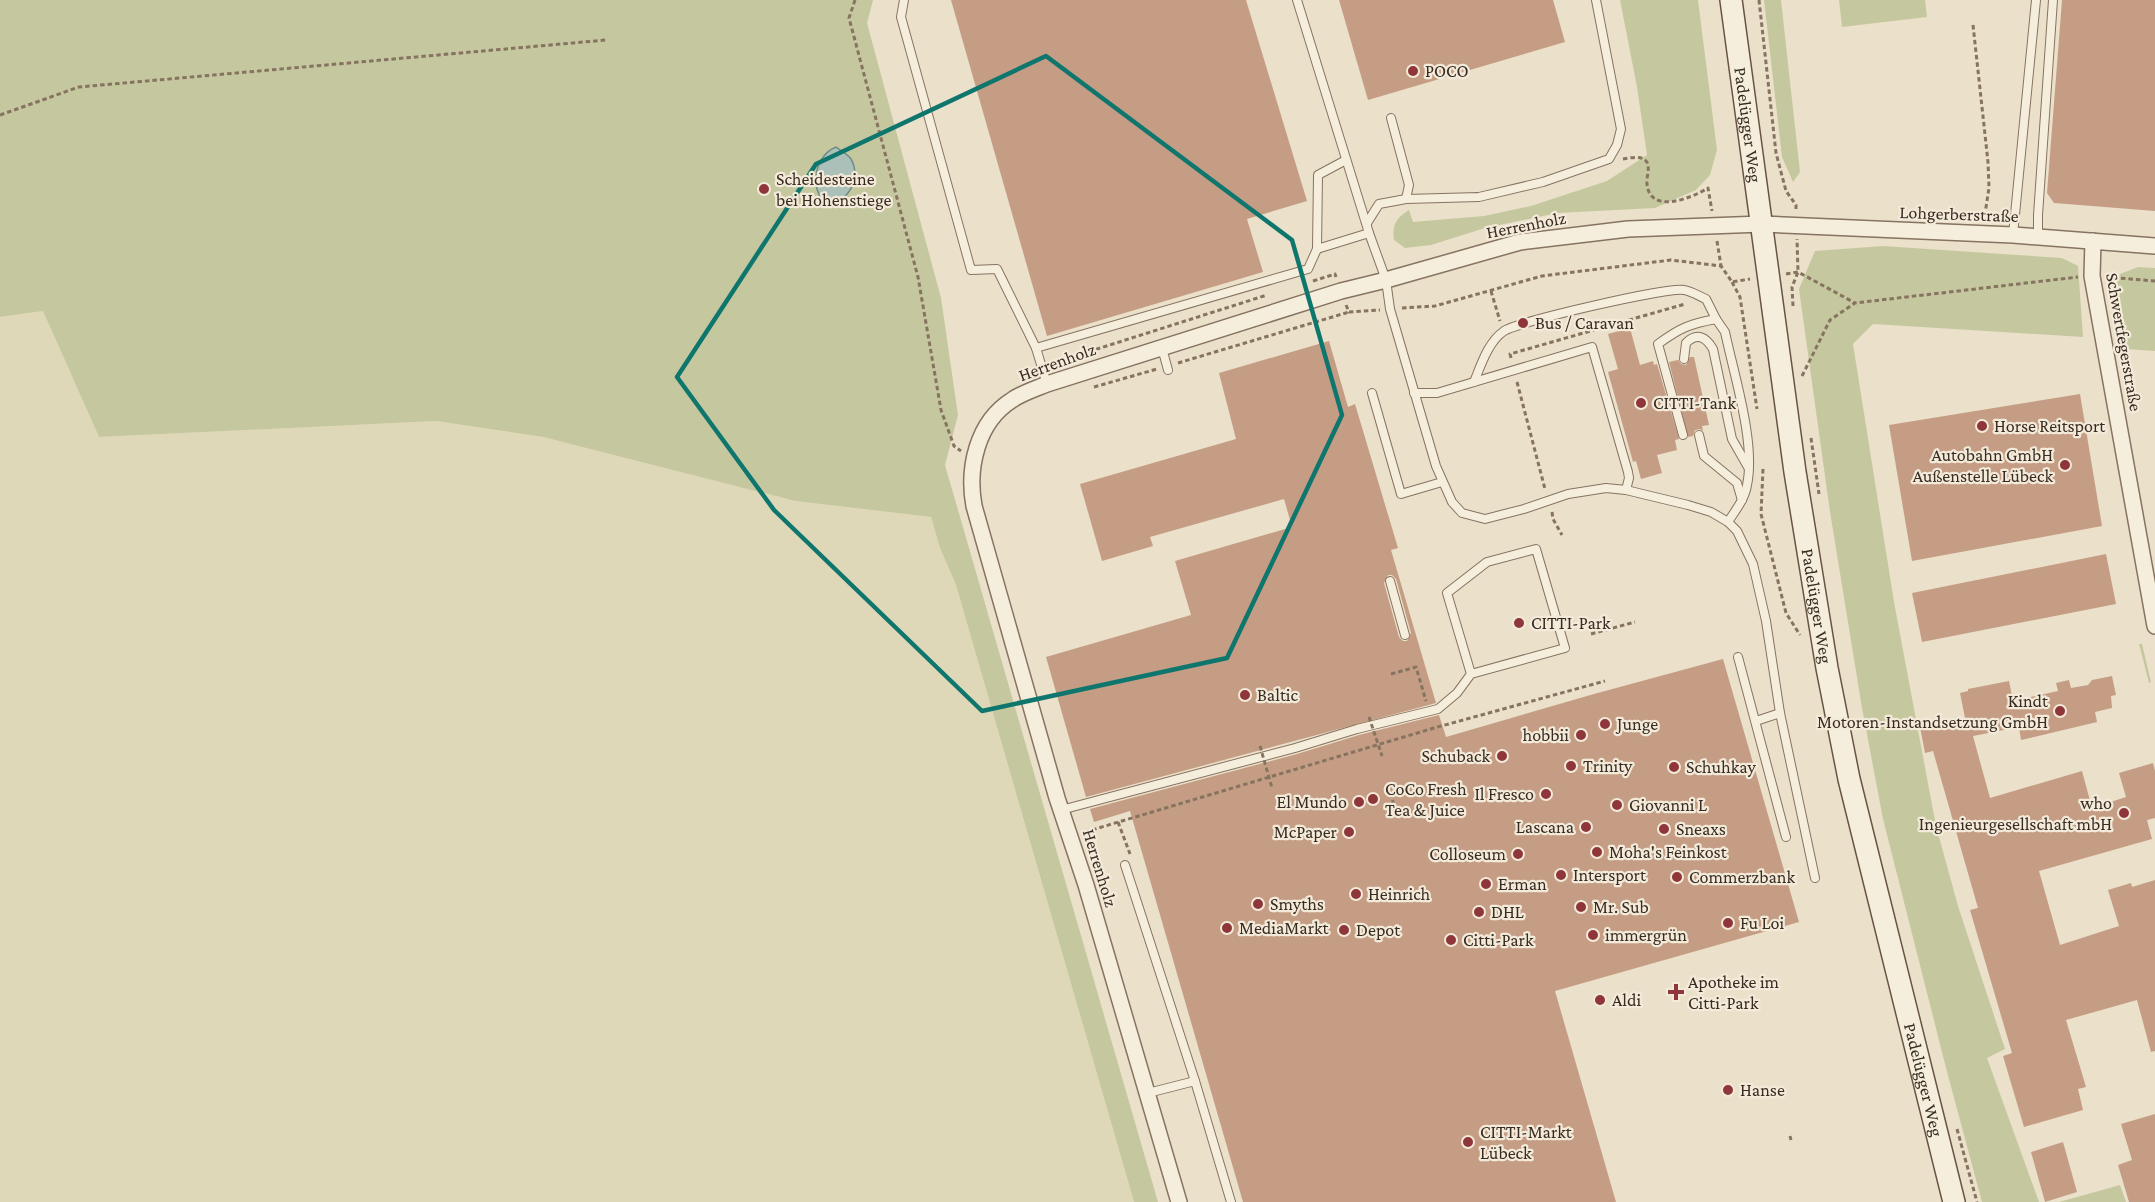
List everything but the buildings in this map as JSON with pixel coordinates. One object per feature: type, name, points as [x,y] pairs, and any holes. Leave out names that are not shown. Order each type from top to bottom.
[{"type":"main road","name":"Padelügger Weg","points":[[1731,0],[1795,472],[1827,668],[1849,779],[1954,1202]]},
{"type":"street","name":"Lohgerberstraße","points":[[1762,225],[2013,235],[2155,246]]},
{"type":"street","name":"Herrenholz","points":[[1179,1202],[1061,810],[972,491],[974,460],[980,438],[992,419],[1011,400],[1047,384],[1341,291],[1520,242],[1628,229],[1762,225]]},
{"type":"street","name":"Schwertfegerstraße","points":[[2093,242],[2092,276],[2155,627]]},
{"type":"lane","points":[[904,0],[901,17],[971,270],[997,269],[1036,348],[1047,384]]},
{"type":"lane","points":[[1297,0],[1369,233],[1386,280],[1390,309],[1414,393],[1442,482],[1452,502],[1462,513],[1485,519],[1568,494],[1596,489],[1626,490],[1711,512],[1728,522],[1737,531],[1753,564],[1765,617],[1780,713],[1815,879]]},
{"type":"lane","points":[[1367,223],[1379,204],[1406,198],[1479,197],[1543,182],[1609,159],[1617,145],[1621,129],[1596,0]]},
{"type":"lane","points":[[2013,235],[2036,0]]},
{"type":"lane","points":[[2038,237],[2038,203],[2053,0]]},
{"type":"lane","points":[[1391,118],[1409,185],[1406,198]]},
{"type":"lane","points":[[1036,348],[1308,269],[1317,249],[1318,175],[1346,160]]},
{"type":"lane","points":[[1317,249],[1369,233]]},
{"type":"lane","points":[[1474,382],[1486,351],[1504,332],[1528,322],[1633,297],[1683,289],[1706,299],[1725,332],[1749,447],[1747,486],[1742,500],[1728,522]]},
{"type":"lane","points":[[1683,435],[1658,344],[1678,329],[1693,323],[1716,319]]},
{"type":"lane","points":[[1684,359],[1686,343],[1691,338],[1699,336],[1708,341],[1713,349],[1732,439],[1749,468]]},
{"type":"lane","points":[[1414,393],[1437,393],[1592,347],[1628,472],[1626,490]]},
{"type":"lane","points":[[1162,348],[1167,368]]},
{"type":"lane","points":[[1372,393],[1401,494],[1442,482]]},
{"type":"lane","points":[[1699,435],[1704,456],[1737,483],[1742,500]]},
{"type":"lane","points":[[1061,810],[1295,748],[1357,729],[1429,712],[1438,709],[1457,693],[1471,674],[1564,648],[1536,549],[1486,562],[1447,592],[1471,674]]},
{"type":"lane","points":[[1390,581],[1406,635]]},
{"type":"lane","points":[[1738,657],[1786,837]]},
{"type":"lane","points":[[1756,722],[1780,713]]},
{"type":"lane","points":[[1125,865],[1195,1081],[1231,1202]]},
{"type":"lane","points":[[1148,1093],[1195,1081]]},
{"type":"path","points":[[855,0],[849,18],[918,277],[941,410],[954,446]]},
{"type":"path","points":[[1759,0],[1776,153],[1786,191],[1796,205],[1798,272],[1791,287],[1793,307]]},
{"type":"path","points":[[1973,25],[1989,188],[1983,234]]},
{"type":"path","points":[[0,115],[79,87],[606,40]]},
{"type":"path","points":[[1609,159],[1641,158],[1645,160],[1648,163],[1646,182],[1648,190],[1658,201],[1686,200],[1708,188],[1721,266],[1732,282],[1798,272],[1855,303]]},
{"type":"path","points":[[1093,388],[1167,368],[1349,312],[1435,306],[1542,276],[1671,260],[1721,266]]},
{"type":"path","points":[[1312,281],[1335,274],[1349,312]]},
{"type":"path","points":[[1800,366],[1802,376],[1830,320],[1855,303],[2092,276],[2155,281]]},
{"type":"path","points":[[1042,367],[1268,295]]},
{"type":"path","points":[[1562,535],[1553,519],[1510,354],[1685,304]]},
{"type":"path","points":[[1810,434],[1821,504]]},
{"type":"path","points":[[1591,634],[1635,622]]},
{"type":"path","points":[[1391,674],[1416,667],[1434,728]]},
{"type":"path","points":[[1070,836],[1434,728],[1605,681]]},
{"type":"path","points":[[1369,717],[1382,756]]},
{"type":"path","points":[[1260,746],[1272,788]]},
{"type":"path","points":[[1390,793],[1395,808]]},
{"type":"path","points":[[1118,822],[1131,858],[1125,865]]},
{"type":"path","points":[[1955,1122],[1977,1202]]},
{"type":"highlighted area","points":[[1046,56],[1292,240],[1342,415],[1227,658],[982,711],[774,510],[677,377],[816,164]]},
{"type":"shaded area","points":[[43,311],[99,437],[436,421],[543,437],[794,501],[931,517],[940,548],[956,585],[1134,1202],[0,1202],[0,317]]},
{"type":"green space","points":[[0,0],[873,0],[867,23],[941,298],[958,415],[945,465],[1158,1202],[1134,1202],[956,585],[940,548],[931,517],[795,501],[543,437],[436,421],[99,437],[43,311],[0,317]]},
{"type":"green space","points":[[1620,0],[1698,0],[1717,150],[1710,175],[1696,190],[1655,208],[1557,213],[1485,228],[1431,245],[1405,248],[1394,240],[1396,222],[1409,210],[1413,222],[1484,216],[1531,206],[1607,181],[1647,155],[1637,87]]},
{"type":"green space","points":[[1764,0],[1781,0],[1800,172],[1793,182],[1782,157]]},
{"type":"green space","points":[[1839,0],[1925,0],[1927,17],[1842,27]]},
{"type":"green space","points":[[1883,246],[2062,258],[2078,266],[2083,337],[1873,324],[1853,344],[1894,602],[1936,826],[1958,906],[2005,1049],[1987,1058],[2039,1202],[1982,1202],[1883,819],[1862,708],[1830,512],[1799,289],[1815,251]]},
{"type":"green space","points":[[2138,267],[2155,268],[2155,351],[2126,349],[2116,284],[2120,274]]},
{"type":"green space","points":[[2139,644],[2142,644],[2151,682],[2149,683]]},
{"type":"green space","points":[[2120,1185],[2126,1202],[2059,1202]]},
{"type":"water","points":[[836,147],[851,159],[854,166],[854,182],[841,200],[826,204],[817,190],[816,173],[823,158]]},
{"type":"place","name":"POCO","points":[[1413,71]]},
{"type":"place","name":"Scheidesteine bei Hohenstiege","points":[[764,189]]},
{"type":"place","name":"Bus / Caravan","points":[[1523,323]]},
{"type":"place","name":"CITTI-Tank","points":[[1641,403]]},
{"type":"place","name":"Horse Reitsport","points":[[1982,426]]},
{"type":"place","name":"Autobahn GmbH Außenstelle Lübeck","points":[[2065,465]]},
{"type":"place","name":"CITTI-Park","points":[[1519,623]]},
{"type":"place","name":"Baltic","points":[[1245,695]]},
{"type":"place","name":"Kindt Motoren-Instandsetzung GmbH","points":[[2060,711]]},
{"type":"place","name":"Junge","points":[[1605,724]]},
{"type":"place","name":"hobbii","points":[[1581,735]]},
{"type":"place","name":"Schuback","points":[[1502,756]]},
{"type":"place","name":"Trinity","points":[[1571,766]]},
{"type":"place","name":"Schuhkay","points":[[1674,767]]},
{"type":"place","name":"Il Fresco","points":[[1546,794]]},
{"type":"place","name":"CoCo Fresh Tea & Juice","points":[[1373,799]]},
{"type":"place","name":"El Mundo","points":[[1359,802]]},
{"type":"place","name":"Giovanni L","points":[[1617,805]]},
{"type":"place","name":"who Ingenieurgesellschaft mbH","points":[[2124,813]]},
{"type":"place","name":"Lascana","points":[[1586,827]]},
{"type":"place","name":"Sneaxs","points":[[1664,829]]},
{"type":"place","name":"McPaper","points":[[1349,832]]},
{"type":"place","name":"Moha's Feinkost","points":[[1597,852]]},
{"type":"place","name":"Colloseum","points":[[1518,854]]},
{"type":"place","name":"Intersport","points":[[1561,875]]},
{"type":"place","name":"Commerzbank","points":[[1677,877]]},
{"type":"place","name":"Erman","points":[[1486,884]]},
{"type":"place","name":"Heinrich","points":[[1356,894]]},
{"type":"place","name":"Smyths","points":[[1258,904]]},
{"type":"place","name":"Mr. Sub","points":[[1581,907]]},
{"type":"place","name":"DHL","points":[[1479,912]]},
{"type":"place","name":"Fu Loi","points":[[1728,923]]},
{"type":"place","name":"MediaMarkt","points":[[1227,928]]},
{"type":"place","name":"Depot","points":[[1344,930]]},
{"type":"place","name":"immergrün","points":[[1593,935]]},
{"type":"place","name":"Citti-Park","points":[[1451,940]]},
{"type":"place","name":"Apotheke im Citti-Park","points":[[1676,992]]},
{"type":"place","name":"Aldi","points":[[1600,1000]]},
{"type":"place","name":"Hanse","points":[[1728,1090]]},
{"type":"place","name":"CITTI-Markt Lübeck","points":[[1468,1142]]}]
